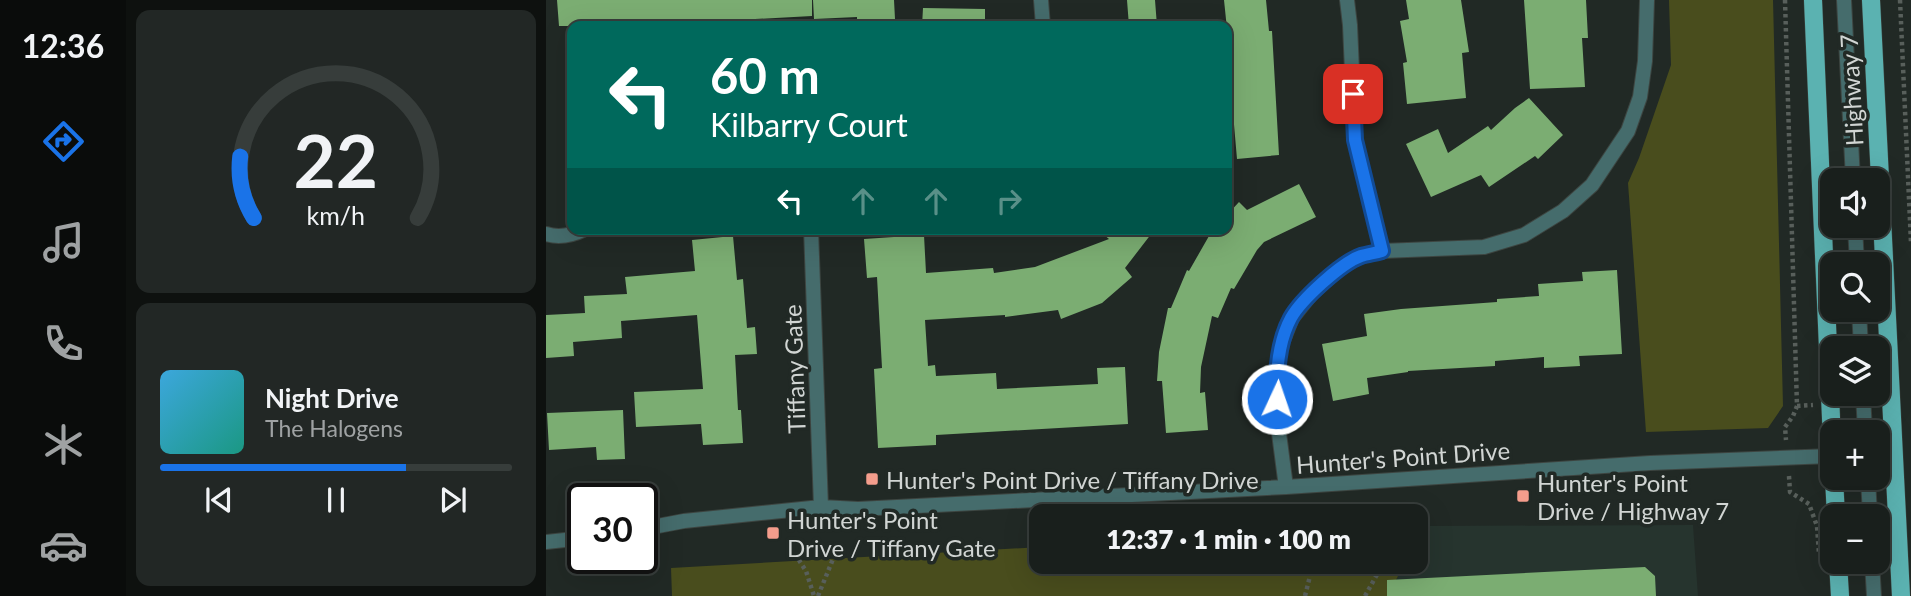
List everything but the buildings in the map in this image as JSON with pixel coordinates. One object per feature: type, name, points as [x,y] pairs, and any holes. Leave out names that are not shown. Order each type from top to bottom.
[{"type":"main road","name":"Highway 7","points":[[1813,0],[1831,420]]},
{"type":"main road","name":"Highway 7","points":[[1871,0],[1885,420]]},
{"type":"main road","name":"Highway 7","points":[[1890,490],[1901,596]]},
{"type":"main road","points":[[1839,574],[1840,596]]},
{"type":"street","points":[[1041,0],[1043,21]]},
{"type":"street","points":[[1347,0],[1355,140],[1382,251]]},
{"type":"street","points":[[1286,487],[1276,380],[1280,348],[1292,318],[1312,293],[1341,267],[1359,257],[1382,251],[1484,247],[1524,235],[1563,211],[1592,185],[1628,131],[1640,97],[1645,61],[1647,0]]},
{"type":"street","points":[[1844,0],[1852,168]]},
{"type":"street","points":[[546,234],[567,235]]},
{"type":"street","name":"Tiffany Gate","points":[[811,235],[821,507]]},
{"type":"street","name":"Hunter's Point Drive","points":[[658,526],[821,507],[858,509],[1286,487],[1650,463],[1820,456]]},
{"type":"street","points":[[546,542],[567,540]]},
{"type":"street","points":[[1873,574],[1874,596]]},
{"type":"path","points":[[1784,427],[1797,406],[1785,0]]},
{"type":"path","points":[[1900,0],[1911,243]]},
{"type":"path","points":[[1790,492],[1809,504],[1817,526],[1819,561]]},
{"type":"path","points":[[816,596],[837,549]]},
{"type":"path","points":[[795,554],[806,571],[816,596]]},
{"type":"path","points":[[1305,596],[1310,574]]},
{"type":"path","points":[[1365,596],[1377,574]]},
{"type":"shaded area","points":[[1693,525],[1698,596],[1388,596],[1399,574],[1428,574],[1428,526]]},
{"type":"green space","points":[[1669,0],[1773,0],[1783,406],[1768,428],[1646,432],[1628,183],[1671,65]]},
{"type":"green space","points":[[1029,548],[1029,574],[1399,574],[1388,596],[672,596],[671,568]]},
{"type":"place","name":"Hunter's Point Drive / Tiffany Drive","points":[[872,479]]},
{"type":"place","name":"Hunter's Point Drive / Highway 7","points":[[1523,496]]},
{"type":"place","name":"Hunter's Point Drive / Tiffany Gate","points":[[773,533]]},
{"type":"route","points":[[1277,399],[1276,380],[1280,348],[1292,318],[1312,293],[1341,267],[1359,257],[1382,251],[1355,140],[1353,94]]}]
